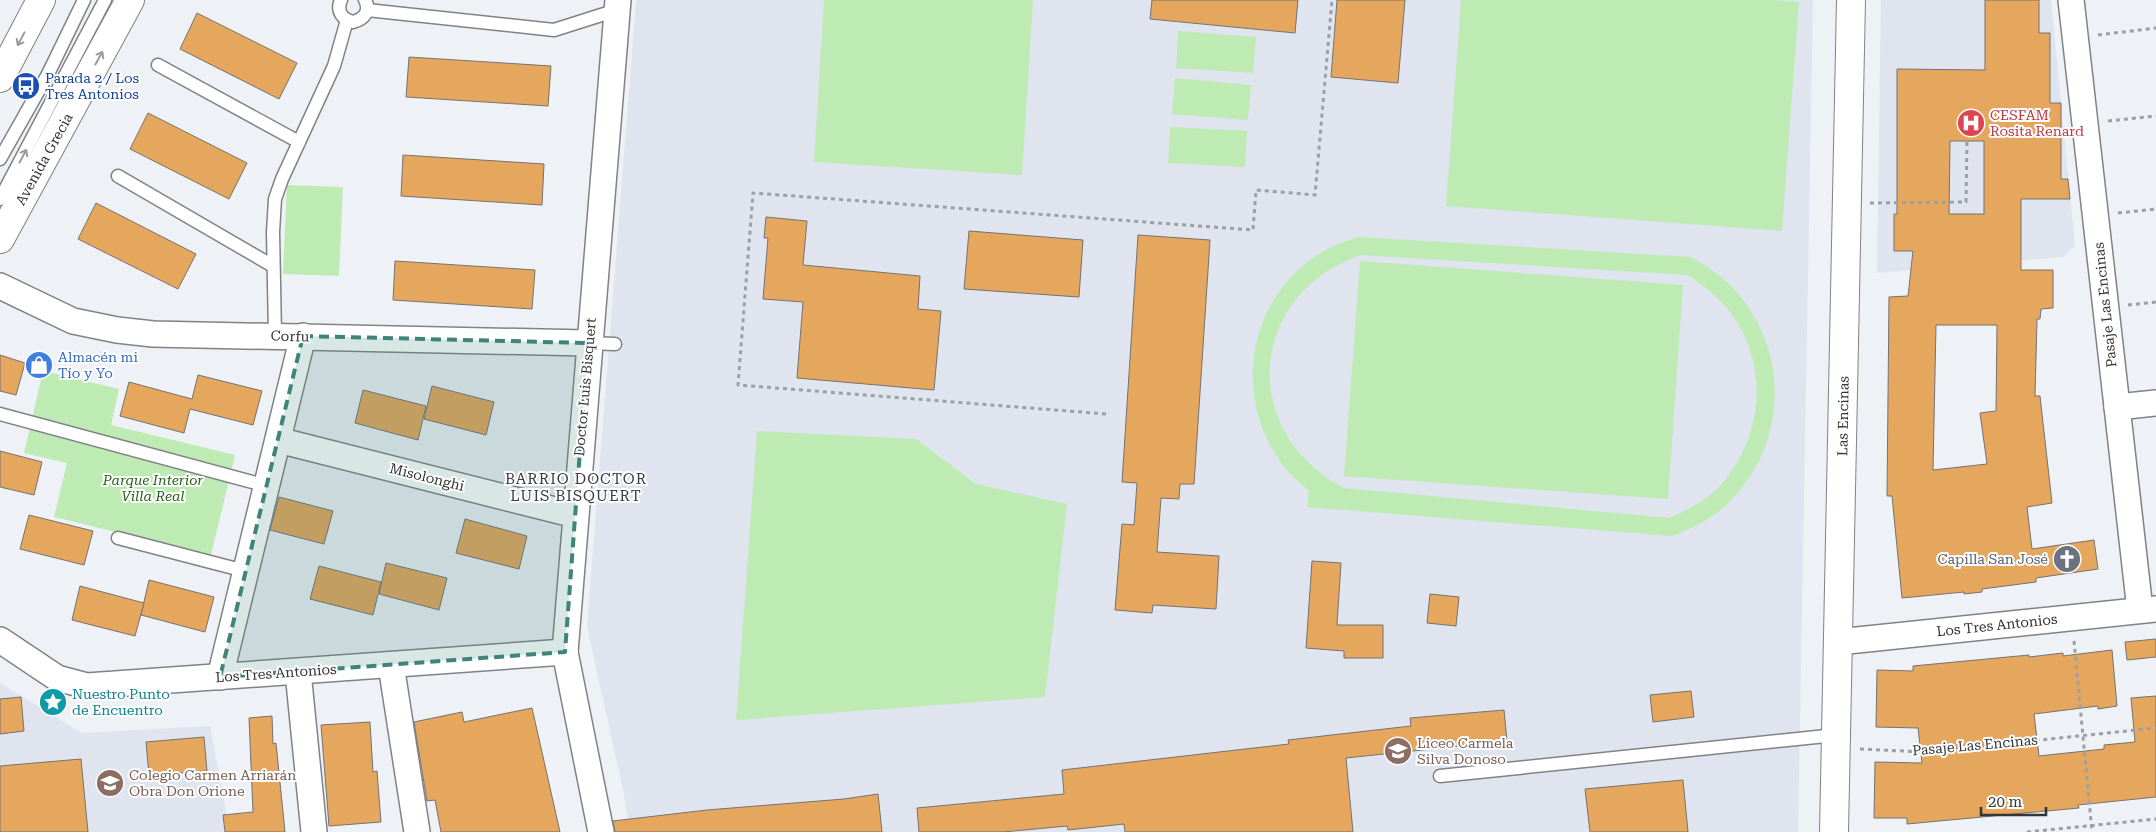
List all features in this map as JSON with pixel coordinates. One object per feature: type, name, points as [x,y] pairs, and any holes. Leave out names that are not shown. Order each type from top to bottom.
[{"type":"street","points":[[0,78],[41,0]]},
{"type":"street","name":"Avenida Grecia","points":[[0,239],[130,0]]},
{"type":"street","name":"Las Encinas","points":[[1834,832],[1851,0]]},
{"type":"street","name":"Pasaje Las Encinas","points":[[2071,0],[2117,406],[2148,610]]},
{"type":"street","name":"Doctor Luis Bisquert","points":[[601,832],[565,652],[588,343],[618,5]]},
{"type":"street","name":"Corfu","points":[[0,286],[73,321],[117,330],[153,334],[275,335],[588,343]]},
{"type":"street","points":[[220,677],[303,336]]},
{"type":"street","points":[[2117,406],[2156,402]]},
{"type":"street","name":"Misolonghi","points":[[278,440],[575,515]]},
{"type":"street","name":"Los Tres Antonios","points":[[1838,642],[2148,610]]},
{"type":"street","name":"Los Tres Antonios","points":[[0,640],[57,678],[87,686],[565,652]]},
{"type":"street","points":[[391,665],[417,832]]},
{"type":"street","points":[[298,672],[314,832]]},
{"type":"lane","points":[[0,159],[48,74],[84,0]]},
{"type":"lane","points":[[0,199],[105,0]]},
{"type":"lane","points":[[341,0],[339,11],[347,20],[360,20],[365,16],[366,5],[554,30],[618,5]]},
{"type":"lane","points":[[275,335],[273,266],[275,199],[282,179],[334,66],[347,20]]},
{"type":"lane","points":[[158,65],[299,142]]},
{"type":"lane","points":[[118,176],[273,266]]},
{"type":"lane","points":[[588,343],[615,344]]},
{"type":"lane","points":[[0,414],[266,486]]},
{"type":"lane","points":[[118,538],[246,571]]},
{"type":"lane","points":[[1440,776],[1836,735]]},
{"type":"path","points":[[1106,414],[738,385],[753,194],[1252,230],[1256,190],[1316,195],[1332,0]]},
{"type":"path","points":[[2098,34],[2156,28]]},
{"type":"path","points":[[2105,121],[2156,116]]},
{"type":"path","points":[[1846,203],[1966,202],[1967,141]]},
{"type":"path","points":[[2113,214],[2156,209]]},
{"type":"path","points":[[2125,306],[2156,302]]},
{"type":"path","points":[[2071,618],[2092,832]]},
{"type":"path","name":"Pasaje Las Encinas","points":[[1866,749],[1924,752],[2156,728]]},
{"type":"path","points":[[2027,832],[2156,819]]},
{"type":"highlighted area","points":[[303,336],[588,343],[565,652],[220,677]]},
{"type":"shaded area","points":[[636,0],[1813,0],[1798,832],[630,832],[624,794],[587,627]]},
{"type":"shaded area","name":"CESFAM Rosita Renard","points":[[1881,0],[2051,0],[2075,245],[2064,257],[1877,273]]},
{"type":"shaded area","name":"Colegio Carmen Arriarán Obra Don Orione","points":[[0,683],[82,733],[210,726],[230,832],[0,832]]},
{"type":"green space","points":[[824,0],[1033,0],[1022,175],[814,162]]},
{"type":"green space","points":[[1461,0],[1773,0],[1799,2],[1782,231],[1446,206]]},
{"type":"green space","points":[[1178,31],[1256,37],[1253,73],[1176,68]]},
{"type":"green space","points":[[1175,78],[1251,85],[1248,120],[1172,114]]},
{"type":"green space","points":[[1170,127],[1247,131],[1245,167],[1168,163]]},
{"type":"green space","points":[[287,185],[343,187],[339,276],[283,274]]},
{"type":"green space","points":[[1358,237],[1691,257],[1724,279],[1748,307],[1763,334],[1772,363],[1775,392],[1772,421],[1764,450],[1750,477],[1717,513],[1695,526],[1672,536],[1307,507],[1309,491],[1283,465],[1265,435],[1256,407],[1253,379],[1255,351],[1262,323],[1275,298],[1293,275],[1321,253]],"holes":[[[1361,255],[1687,275],[1721,301],[1743,333],[1752,355],[1756,379],[1756,402],[1752,426],[1745,448],[1733,469],[1718,488],[1701,502],[1669,518],[1344,488],[1310,464],[1286,434],[1273,400],[1270,366],[1278,331],[1295,300],[1323,274]]]},
{"type":"green space","points":[[1360,261],[1683,285],[1668,499],[1344,476]]},
{"type":"green space","name":"Parque Interior Villa Real","points":[[43,371],[119,389],[111,425],[235,455],[211,555],[54,517],[67,463],[24,453]]},
{"type":"green space","points":[[757,431],[916,439],[976,484],[1067,504],[1045,697],[736,720]]},
{"type":"building","points":[[1152,0],[1298,0],[1295,33],[1150,19]]},
{"type":"building","points":[[1337,0],[1405,0],[1398,83],[1331,77]]},
{"type":"building","points":[[1985,0],[2039,0],[2039,33],[2050,33],[2050,103],[2061,103],[2061,179],[2068,179],[2070,199],[2021,199],[2021,270],[2053,270],[2053,308],[2041,309],[2040,319],[2037,319],[2035,396],[2040,396],[2052,503],[2027,507],[2032,549],[2094,540],[2098,569],[2036,578],[2036,582],[1982,589],[1982,592],[1902,598],[1892,496],[1887,496],[1889,297],[1908,296],[1913,251],[1894,251],[1894,214],[1897,214],[1897,69],[1985,70]],"holes":[[[1950,141],[1984,141],[1984,214],[1949,214]],[[1936,325],[1997,325],[1996,411],[1980,413],[1987,464],[1933,470]]]},
{"type":"building","points":[[197,13],[297,63],[279,99],[180,49]]},
{"type":"building","points":[[409,57],[551,66],[548,106],[406,97]]},
{"type":"building","points":[[148,113],[247,163],[229,199],[130,149]]},
{"type":"building","points":[[403,155],[544,164],[542,205],[401,196]]},
{"type":"building","points":[[96,203],[196,254],[178,289],[78,239]]},
{"type":"building","points":[[766,217],[807,221],[803,265],[920,276],[918,309],[941,311],[934,390],[797,378],[803,302],[763,299],[768,238],[764,238]]},
{"type":"building","points":[[969,231],[1083,240],[1079,297],[964,289]]},
{"type":"building","points":[[1138,235],[1210,240],[1194,484],[1180,484],[1179,499],[1161,498],[1157,552],[1219,556],[1216,609],[1153,605],[1152,613],[1115,610],[1122,524],[1134,525],[1137,483],[1122,482]]},
{"type":"building","points":[[395,261],[535,270],[532,309],[393,300]]},
{"type":"building","points":[[0,355],[25,363],[16,395],[0,391]]},
{"type":"building","points":[[198,375],[262,391],[253,425],[190,409],[184,433],[120,416],[129,382],[192,399]]},
{"type":"building","points":[[432,386],[494,402],[486,435],[424,419]]},
{"type":"building","points":[[363,390],[426,406],[418,440],[355,423]]},
{"type":"building","points":[[0,451],[42,462],[34,495],[0,487]]},
{"type":"building","points":[[279,497],[333,511],[324,544],[270,530]]},
{"type":"building","points":[[29,515],[93,531],[84,565],[20,549]]},
{"type":"building","points":[[465,519],[527,536],[519,569],[456,553]]},
{"type":"building","points":[[1312,561],[1341,563],[1337,625],[1383,625],[1383,658],[1344,658],[1344,651],[1306,648]]},
{"type":"building","points":[[386,563],[447,578],[439,610],[379,594]]},
{"type":"building","points":[[319,566],[381,582],[373,615],[310,599]]},
{"type":"building","points":[[149,580],[214,597],[205,632],[141,615]]},
{"type":"building","points":[[80,586],[144,603],[135,636],[72,620]]},
{"type":"building","points":[[1430,594],[1459,597],[1456,626],[1427,623]]},
{"type":"building","points":[[2156,639],[2156,657],[2127,660],[2125,642]]},
{"type":"building","points":[[2112,650],[2117,706],[2098,709],[2098,706],[2034,714],[2039,756],[2104,749],[2104,745],[2135,742],[2131,698],[2156,696],[2156,797],[2078,805],[2079,808],[1907,824],[1907,818],[1874,818],[1875,762],[1922,763],[1918,728],[1876,727],[1877,670],[1913,671],[1913,666],[2029,655],[2029,657],[2063,653],[2063,656]]},
{"type":"building","points":[[1691,691],[1694,717],[1653,722],[1650,695]]},
{"type":"building","points":[[21,697],[24,731],[0,734],[0,699]]},
{"type":"building","points":[[532,708],[560,832],[441,832],[435,800],[427,801],[414,722],[462,712],[464,722]]},
{"type":"building","points":[[1504,710],[1507,741],[1346,758],[1353,832],[1125,832],[1124,824],[1068,830],[1067,826],[1003,832],[919,832],[917,808],[1064,794],[1062,770],[1289,744],[1288,740],[1411,726],[1410,718]]},
{"type":"building","points":[[272,716],[273,744],[276,743],[285,832],[225,832],[223,815],[253,812],[249,718]]},
{"type":"building","points":[[370,722],[373,772],[377,771],[381,822],[329,826],[321,725]]},
{"type":"building","points":[[204,737],[207,771],[149,775],[146,742]]},
{"type":"building","points":[[81,759],[88,832],[0,832],[0,766]]},
{"type":"building","points":[[1683,780],[1688,832],[1590,832],[1585,789]]},
{"type":"building","points":[[878,794],[882,832],[615,832],[613,821],[707,810],[844,799]]},
{"type":"place","name":"Parada 2 / Los Tres Antonios","points":[[26,86]]},
{"type":"place","name":"CESFAM Rosita Renard","points":[[1971,123]]},
{"type":"place","name":"Almacén mi Tío y Yo","points":[[39,365]]},
{"type":"place","name":"Capilla San José","points":[[2067,559]]},
{"type":"place","name":"Nuestro Punto de Encuentro","points":[[53,702]]},
{"type":"place","name":"Liceo Carmela Silva Donoso","points":[[1398,751]]},
{"type":"place","name":"Colegio Carmen Arriarán Obra Don Orione","points":[[110,783]]},
{"type":"district","name":"BARRIO DOCTOR LUIS BISQUERT","points":[[576,488]]}]
